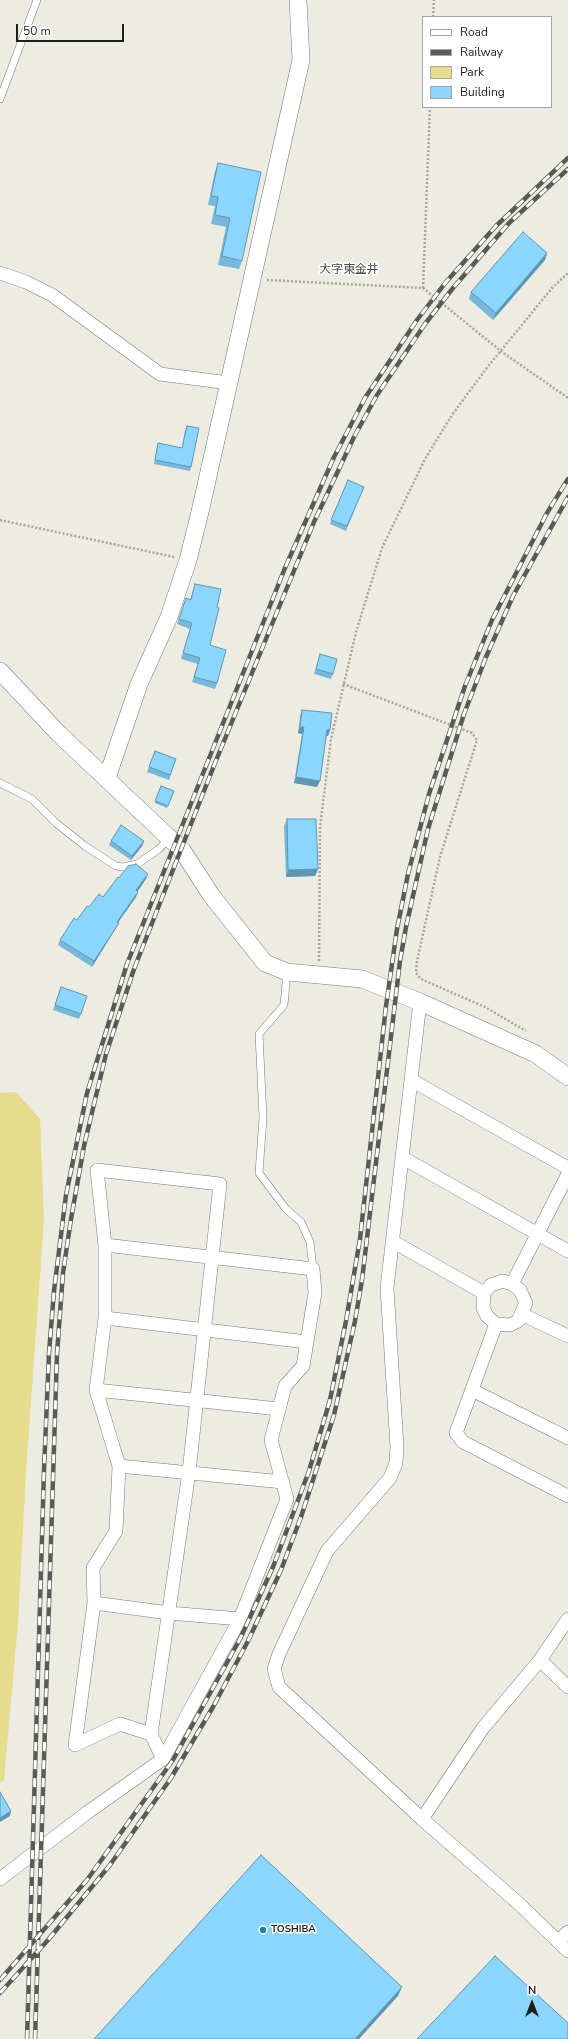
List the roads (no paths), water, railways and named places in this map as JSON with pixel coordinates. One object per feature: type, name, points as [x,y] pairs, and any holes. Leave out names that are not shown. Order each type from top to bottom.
[{"type":"street","points":[[107,778],[139,684],[168,617],[188,560],[229,383],[300,60],[298,0]]},
{"type":"street","points":[[0,273],[26,282],[52,295],[160,374],[229,383]]},
{"type":"street","points":[[0,671],[59,734],[182,850],[211,894],[266,963],[287,972],[362,979],[420,1002],[536,1054],[568,1077]]},
{"type":"street","points":[[420,1002],[387,1288],[398,1447],[396,1463],[390,1478],[326,1551],[279,1654],[274,1670],[279,1687],[422,1819],[518,1902],[563,1936],[568,1951]]},
{"type":"street","points":[[411,1080],[568,1168]]},
{"type":"street","points":[[403,1158],[537,1235],[568,1251]]},
{"type":"street","points":[[151,1734],[120,1724],[74,1745],[94,1603],[93,1568],[116,1531],[119,1466],[96,1390],[105,1318],[105,1245],[97,1170],[220,1184],[189,1472],[151,1734],[163,1759]]},
{"type":"street","points":[[512,1284],[568,1174]]},
{"type":"street","points":[[392,1241],[484,1293]]},
{"type":"street","points":[[0,1879],[88,1812],[163,1759],[240,1619],[287,1499],[271,1440],[285,1386],[303,1366],[315,1293],[313,1269],[105,1245]]},
{"type":"street","points":[[503,1281],[512,1284],[520,1290],[526,1303],[518,1321],[510,1325],[496,1324],[487,1316],[483,1308],[484,1293],[491,1285],[503,1281]]},
{"type":"street","points":[[521,1314],[568,1336]]},
{"type":"street","points":[[105,1318],[307,1342]]},
{"type":"street","points":[[496,1324],[456,1433],[463,1442],[568,1496]]},
{"type":"street","points":[[96,1390],[279,1410]]},
{"type":"street","points":[[472,1390],[568,1438]]},
{"type":"street","points":[[119,1466],[283,1482]]},
{"type":"street","points":[[94,1603],[169,1613],[240,1619]]},
{"type":"street","points":[[422,1819],[483,1728],[540,1660],[568,1619]]},
{"type":"street","points":[[540,1660],[568,1687]]},
{"type":"lane","points":[[0,99],[37,0]]},
{"type":"lane","points":[[0,783],[32,799],[56,823],[85,846],[116,866],[123,868],[137,864],[159,849],[169,838]]},
{"type":"lane","points":[[287,972],[284,1005],[259,1034],[263,1118],[259,1173],[286,1209],[301,1222],[310,1242],[313,1269]]},
{"type":"railway","points":[[27,2039],[44,1470],[49,1353],[54,1291],[66,1195],[87,1093],[127,964],[285,568],[334,457],[365,398],[417,320],[446,282],[496,226],[568,158]]},
{"type":"railway","points":[[35,2039],[57,1354],[63,1273],[71,1219],[84,1146],[106,1054],[134,969],[215,763],[314,522],[354,437],[377,395],[425,324],[453,288],[509,223],[568,169]]},
{"type":"railway","points":[[0,1980],[87,1880],[173,1760],[240,1639],[273,1567],[309,1471],[330,1400],[346,1321],[360,1239],[386,1006],[397,929],[408,874],[429,794],[465,686],[492,620],[547,513],[568,479]]},
{"type":"railway","points":[[0,1993],[48,1940],[110,1865],[171,1778],[213,1707],[248,1641],[281,1570],[301,1517],[334,1415],[355,1321],[362,1280],[400,961],[428,829],[464,714],[486,657],[513,596],[568,497]]},
{"type":"place","name":"TOSHIBA","points":[[263,1930]]},
{"type":"district","name":"大字東金井","points":[[349,270]]}]
